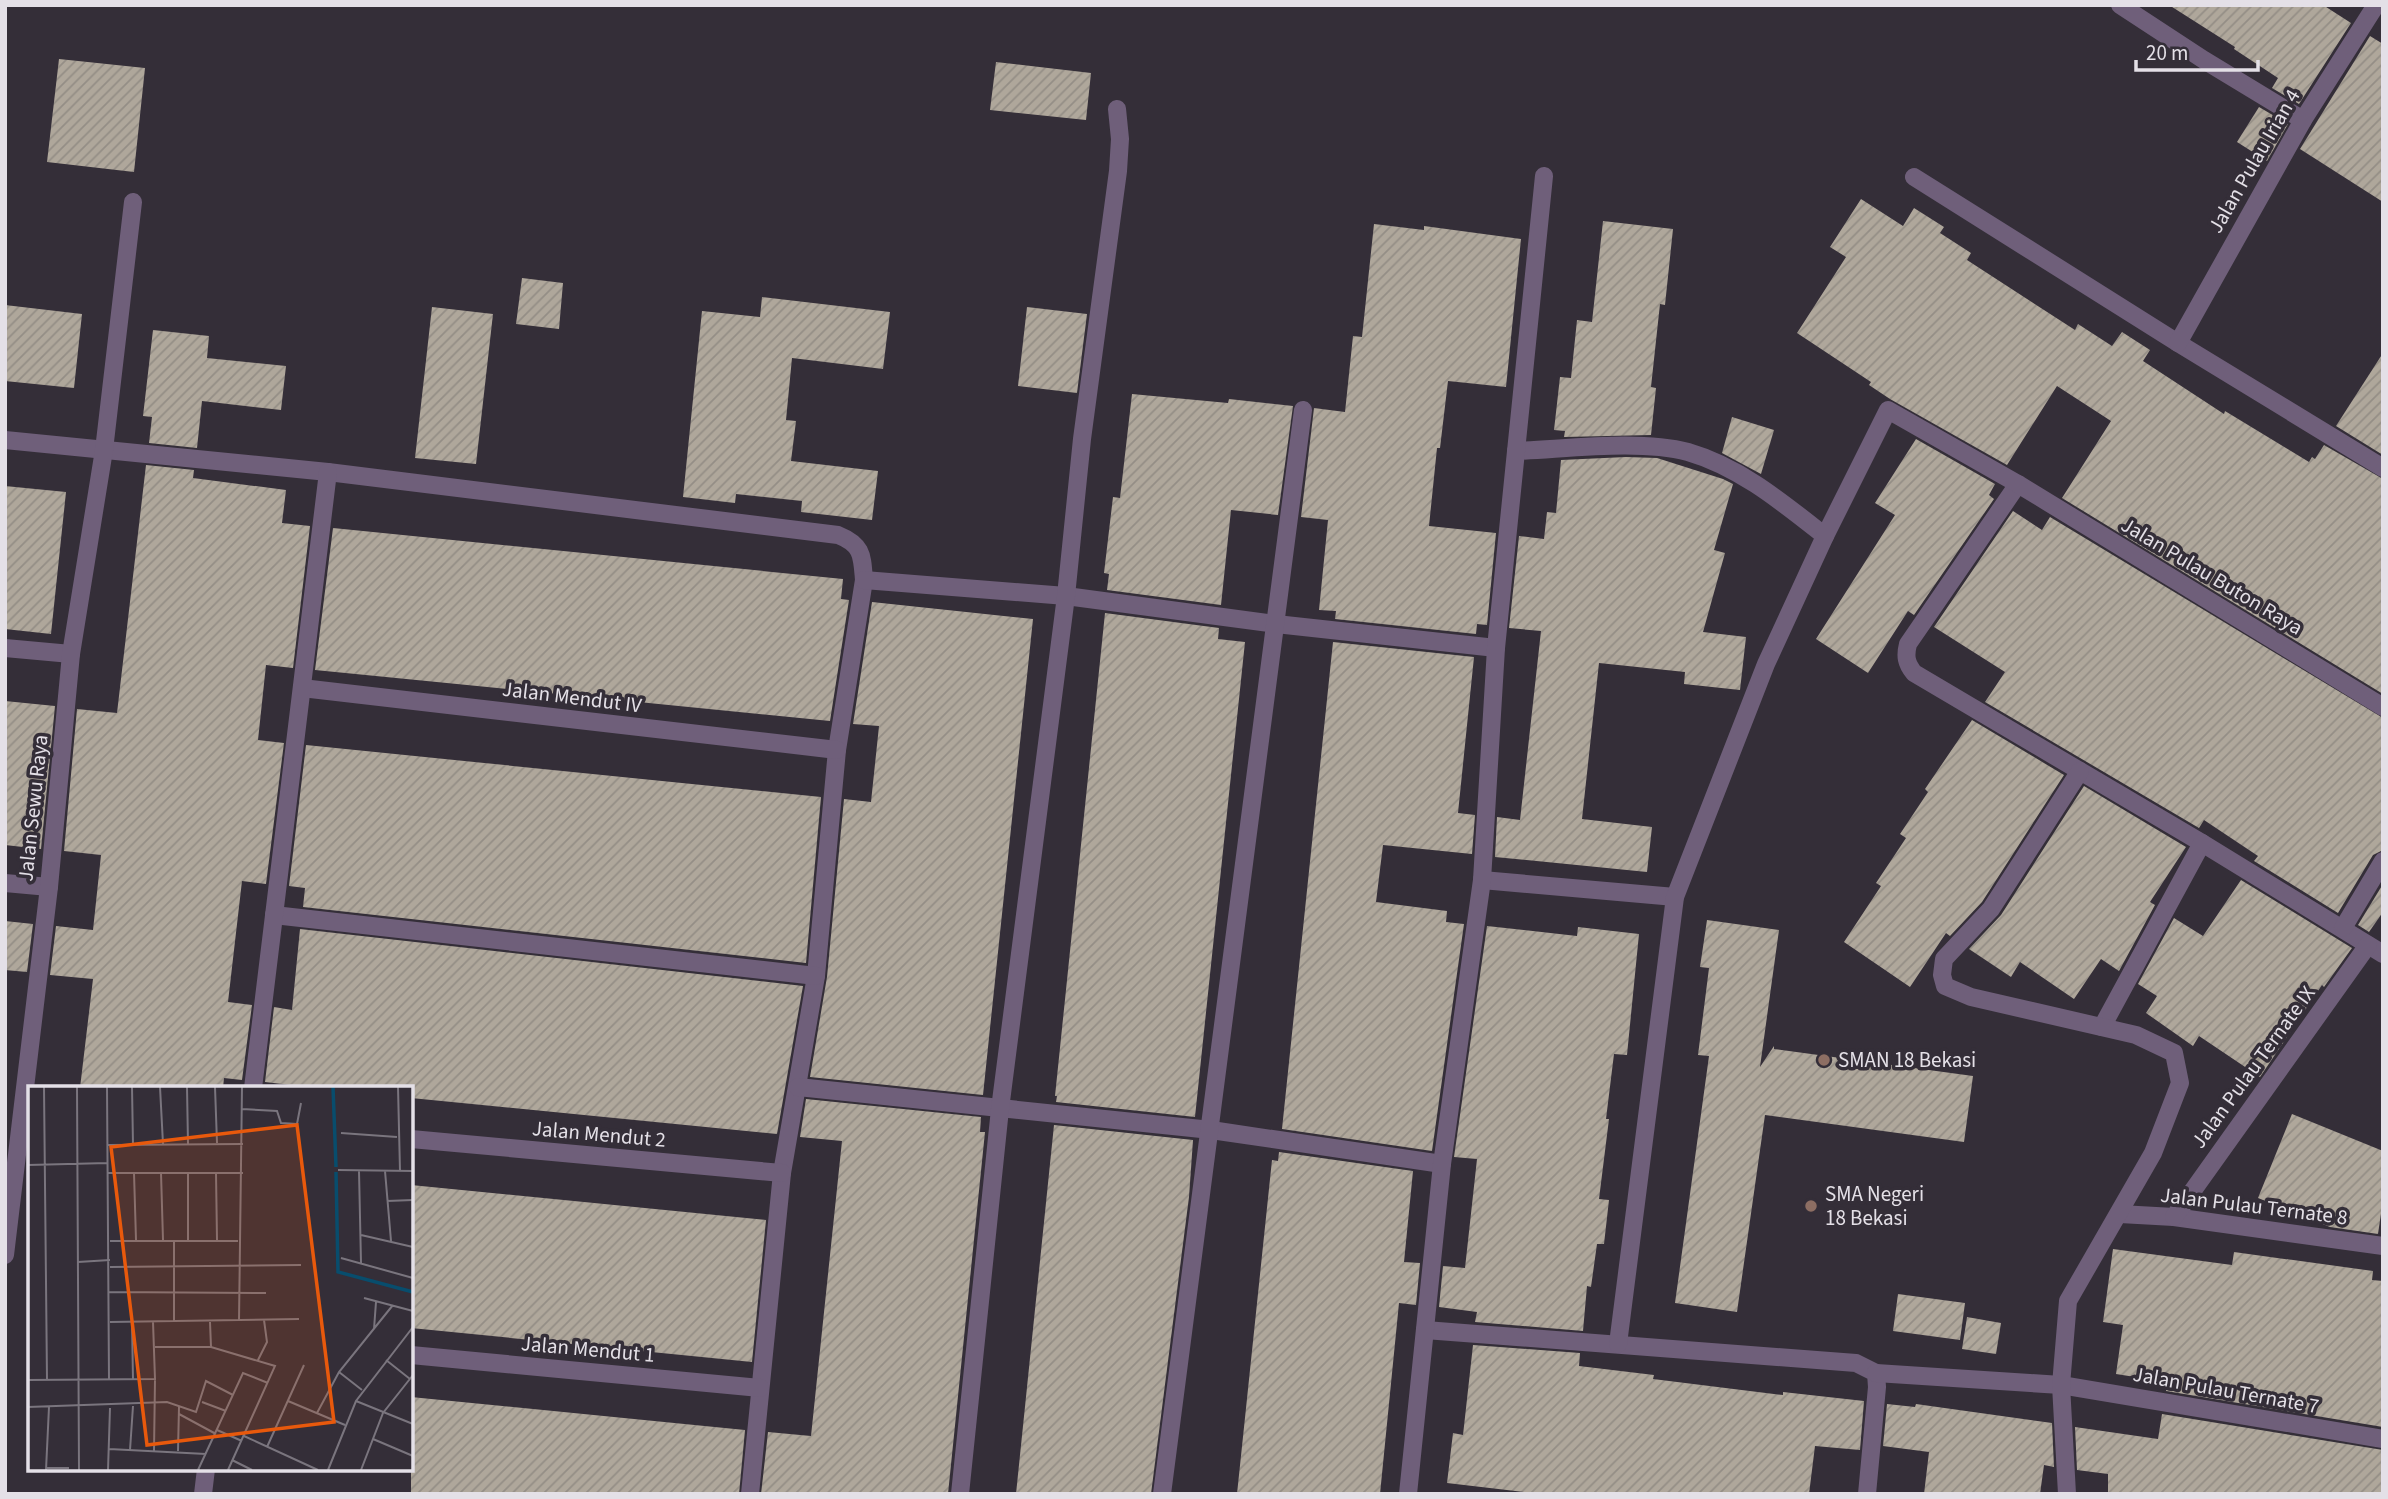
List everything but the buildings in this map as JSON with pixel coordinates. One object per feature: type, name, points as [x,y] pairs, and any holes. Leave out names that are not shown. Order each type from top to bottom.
[{"type":"street","points":[[2120,5],[2303,120]]},
{"type":"street","name":"Jalan Pulau Irian 4","points":[[2178,343],[2303,120],[2376,5]]},
{"type":"street","points":[[960,1494],[1000,1109],[1066,596],[1082,439],[1118,171],[1120,139],[1117,109]]},
{"type":"street","points":[[1408,1494],[1442,1164],[1482,880],[1496,648],[1544,176]]},
{"type":"street","points":[[1914,177],[2383,468]]},
{"type":"street","name":"Jalan Sewu Raya","points":[[5,1255],[49,887],[71,654],[104,450],[133,202]]},
{"type":"street","points":[[1162,1494],[1303,410]]},
{"type":"street","name":"Jalan Pulau Buton Raya","points":[[1825,536],[1888,410],[2018,484],[2383,707]]},
{"type":"street","points":[[5,440],[328,472],[838,535],[853,541],[862,554],[864,580],[837,750],[816,976],[782,1173],[750,1494]]},
{"type":"street","points":[[1516,451],[1644,445],[1688,452],[1749,480],[1825,536],[1766,664],[1675,897],[1618,1344]]},
{"type":"street","points":[[253,1086],[328,472]]},
{"type":"street","points":[[2018,484],[1908,644],[1908,665],[1914,673],[2376,949]]},
{"type":"street","points":[[864,580],[1066,596],[1276,624],[1496,648]]},
{"type":"street","points":[[5,648],[71,654]]},
{"type":"street","name":"Jalan Mendut IV","points":[[302,688],[837,750]]},
{"type":"street","points":[[2067,1494],[2061,1385],[2068,1301],[2153,1153],[2180,1083],[2174,1054],[2136,1035],[1971,997],[1945,986],[1942,975],[1944,959],[1991,909],[2080,771]]},
{"type":"street","points":[[2102,1027],[2202,843]]},
{"type":"street","points":[[2343,928],[2383,861]]},
{"type":"street","points":[[1482,880],[1675,897]]},
{"type":"street","points":[[5,883],[49,887]]},
{"type":"street","points":[[274,915],[816,976]]},
{"type":"street","name":"Jalan Pulau Ternate IX","points":[[2174,1217],[2376,949]]},
{"type":"street","points":[[5,1078],[24,1079]]},
{"type":"street","points":[[798,1087],[1211,1130],[1442,1164]]},
{"type":"street","name":"Jalan Mendut 2","points":[[413,1139],[782,1173]]},
{"type":"street","name":"Jalan Pulau Ternate 8","points":[[2120,1214],[2174,1217],[2383,1247]]},
{"type":"street","name":"Jalan Pulau Ternate 7","points":[[1425,1330],[1856,1363],[1876,1373],[2061,1385],[2383,1439]]},
{"type":"street","name":"Jalan Mendut 1","points":[[413,1355],[760,1388]]},
{"type":"street","points":[[1867,1494],[1876,1373]]},
{"type":"street","points":[[203,1494],[206,1471]]},
{"type":"place","name":"SMAN 18 Bekasi","points":[[1824,1060]]},
{"type":"place","name":"SMA Negeri 18 Bekasi","points":[[1811,1206]]}]
